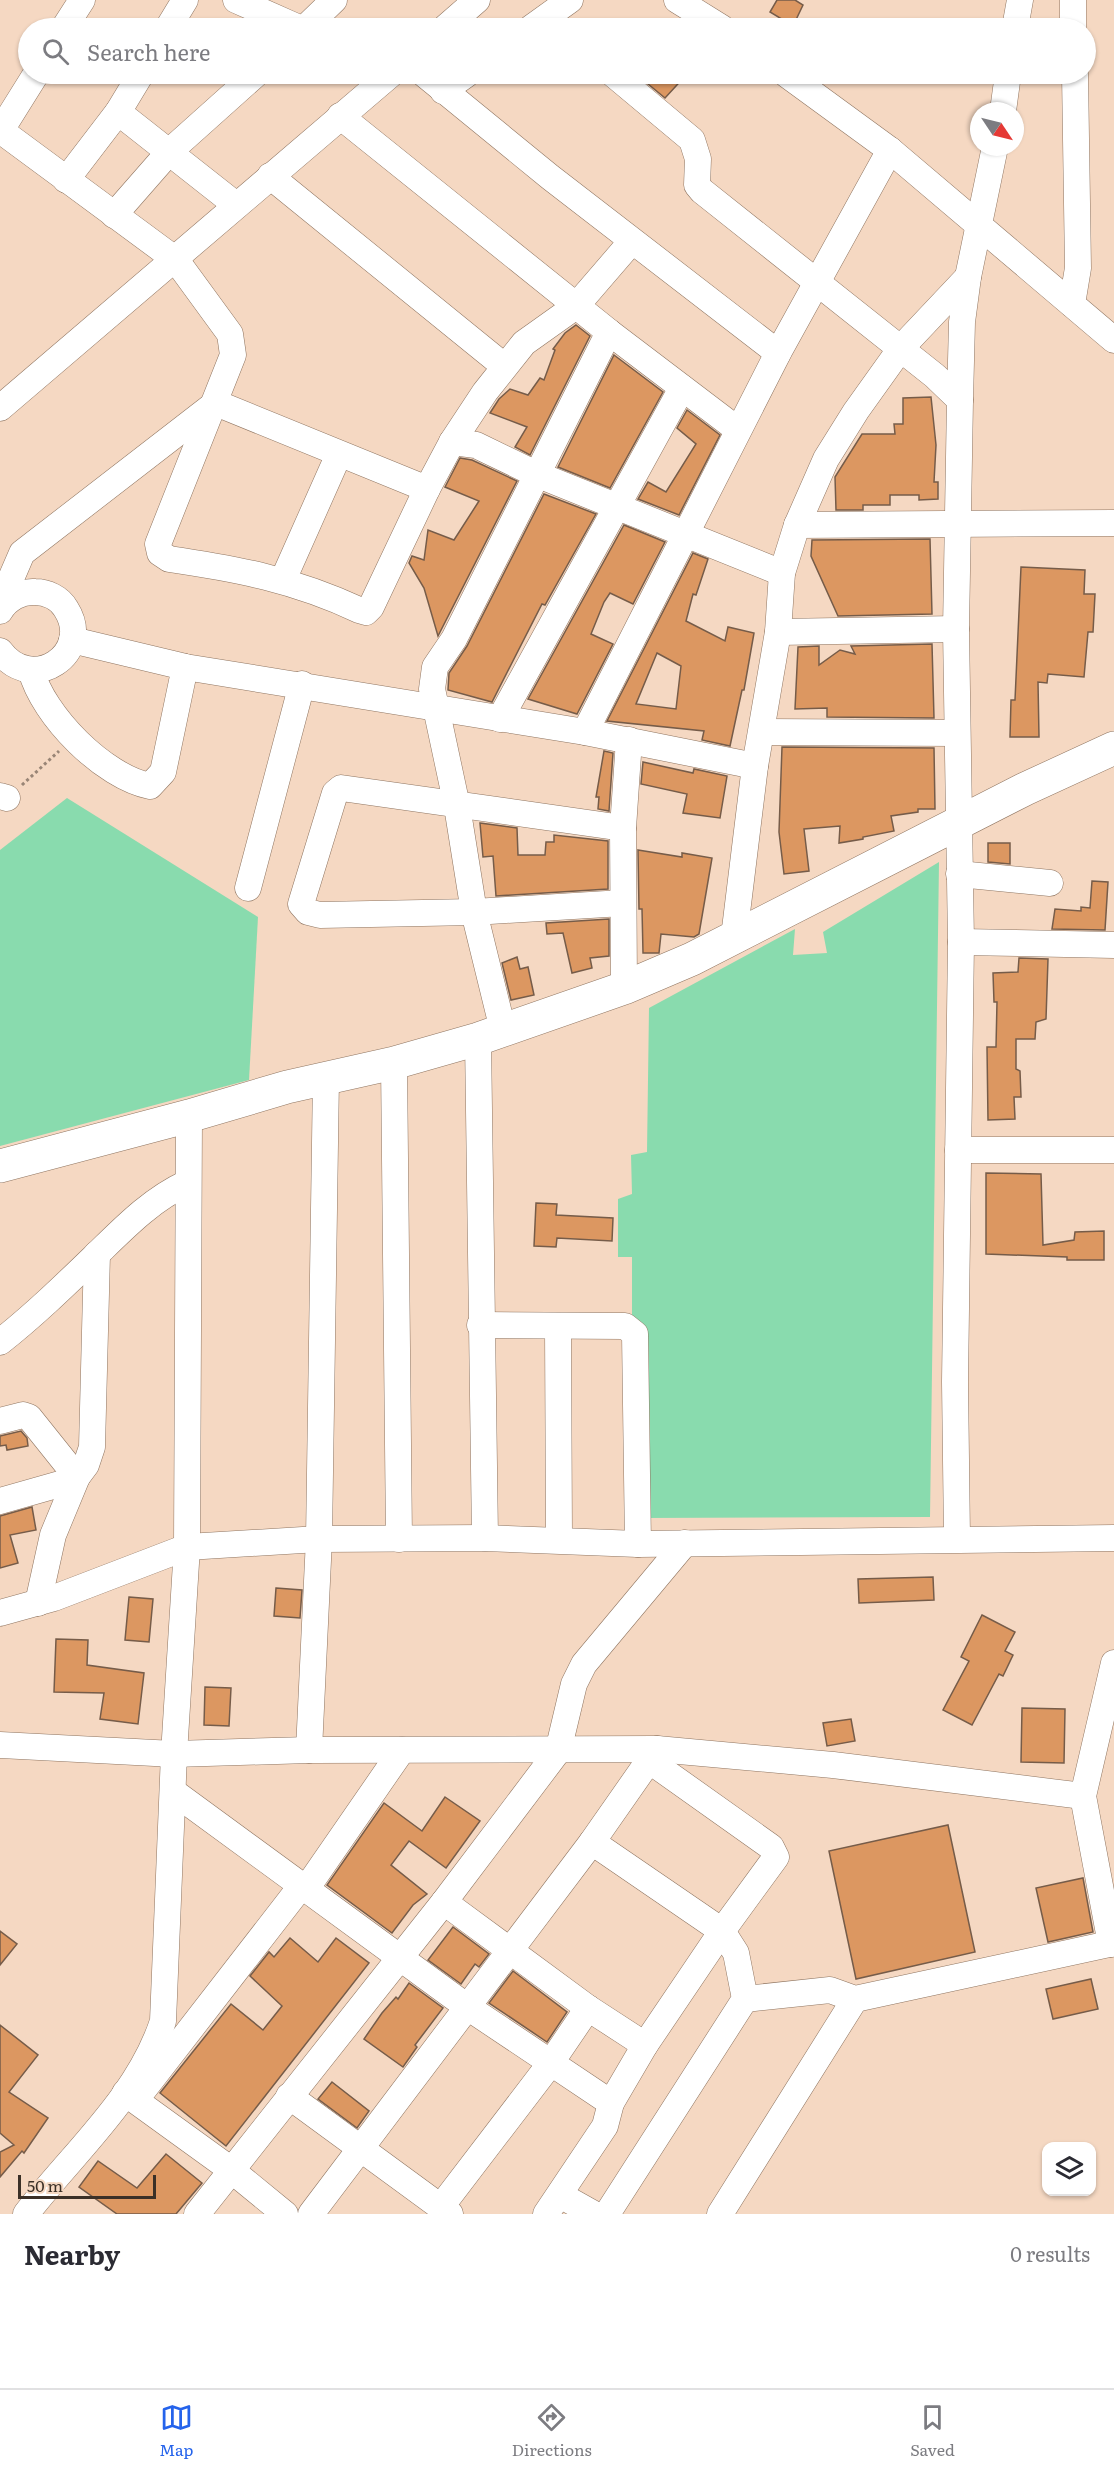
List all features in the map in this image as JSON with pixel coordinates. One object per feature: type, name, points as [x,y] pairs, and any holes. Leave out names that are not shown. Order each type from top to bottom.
[{"type":"main road","points":[[0,1166],[326,1077],[394,1063],[490,1034],[624,988],[692,959],[1025,789],[1114,748]]},
{"type":"street","points":[[70,18],[82,0]]},
{"type":"street","points":[[174,18],[185,0]]},
{"type":"street","points":[[236,0],[276,18]]},
{"type":"street","points":[[315,18],[334,0]]},
{"type":"street","points":[[553,18],[570,0]]},
{"type":"street","points":[[677,0],[706,18]]},
{"type":"street","points":[[1017,18],[1020,0]]},
{"type":"street","points":[[1072,0],[1073,18]]},
{"type":"street","points":[[453,18],[467,2]]},
{"type":"street","points":[[30,84],[0,130],[176,260],[230,334],[233,355],[158,544],[160,553],[169,559],[240,569],[283,580],[366,612],[371,607],[452,442],[504,366],[524,343],[576,306],[632,241]]},
{"type":"street","points":[[66,180],[118,112],[135,84]]},
{"type":"street","points":[[114,215],[170,151],[245,84]]},
{"type":"street","points":[[0,408],[176,260],[236,205],[379,84]]},
{"type":"street","points":[[435,84],[632,241],[778,353]]},
{"type":"street","points":[[443,91],[453,84]]},
{"type":"street","points":[[626,84],[692,140],[698,159],[697,184],[702,191],[901,348],[960,400]]},
{"type":"street","points":[[800,84],[890,150],[1114,340]]},
{"type":"street","points":[[1004,102],[1007,84]]},
{"type":"street","points":[[1072,304],[1078,268],[1075,84]]},
{"type":"street","points":[[118,112],[236,205]]},
{"type":"street","points":[[340,116],[576,306],[738,430]]},
{"type":"street","points":[[585,732],[684,534],[815,282],[890,150]]},
{"type":"street","points":[[957,1538],[955,1382],[961,942],[956,629],[962,322],[968,277],[994,156]]},
{"type":"street","points":[[270,176],[504,366]]},
{"type":"street","points":[[734,937],[755,766],[763,732],[778,632],[782,573],[797,525],[826,459],[901,348],[968,277]]},
{"type":"street","points":[[485,1538],[480,1325],[490,1034],[457,806],[432,689],[435,667],[454,639],[609,332]]},
{"type":"street","points":[[500,719],[615,506],[682,388]]},
{"type":"street","points":[[216,402],[427,489]]},
{"type":"street","points":[[5,605],[10,581],[22,553],[216,402]]},
{"type":"street","points":[[452,442],[476,445],[536,474],[782,573]]},
{"type":"street","points":[[283,580],[339,454]]},
{"type":"street","points":[[797,525],[1114,523]]},
{"type":"street","points":[[2,658],[13,665],[31,670],[45,669],[57,663],[67,653],[72,640],[70,616],[56,598],[33,592],[5,605]]},
{"type":"street","points":[[778,632],[956,629]]},
{"type":"street","points":[[72,640],[185,667],[302,684],[435,709],[585,732],[755,766]]},
{"type":"street","points":[[31,670],[36,689],[73,738],[113,769],[138,784],[150,786],[163,772],[185,667]]},
{"type":"street","points":[[248,888],[302,684]]},
{"type":"street","points":[[763,732],[956,733]]},
{"type":"street","points":[[624,988],[624,828],[629,740]]},
{"type":"street","points":[[623,903],[474,912],[320,915],[308,912],[301,904],[335,793],[342,788],[624,828]]},
{"type":"street","points":[[959,874],[1050,883]]},
{"type":"street","points":[[961,942],[1114,945]]},
{"type":"street","points":[[394,1063],[399,1539]]},
{"type":"street","points":[[309,1750],[319,1539],[326,1077]]},
{"type":"street","points":[[130,2097],[157,2040],[163,2021],[175,1793],[174,1754],[187,1547],[189,1116]]},
{"type":"street","points":[[958,1149],[1114,1150]]},
{"type":"street","points":[[0,1342],[34,1316],[97,1254],[165,1193],[187,1183]]},
{"type":"street","points":[[38,1603],[53,1534],[76,1479],[86,1465],[92,1447],[97,1254]]},
{"type":"street","points":[[480,1325],[625,1326],[635,1334],[638,1544]]},
{"type":"street","points":[[558,1326],[559,1539]]},
{"type":"street","points":[[0,1421],[23,1415],[29,1417],[76,1479]]},
{"type":"street","points":[[0,1501],[76,1479]]},
{"type":"street","points":[[0,1613],[38,1603],[187,1547],[319,1539],[559,1539],[638,1544],[957,1538],[1114,1538]]},
{"type":"street","points":[[196,2214],[444,1902],[558,1751],[574,1684],[584,1664],[685,1543]]},
{"type":"street","points":[[745,2000],[830,1990],[855,1999],[1113,1944],[1083,1796],[1114,1663]]},
{"type":"street","points":[[0,1745],[174,1754],[402,1750],[558,1751],[653,1755],[832,1765],[1083,1796]]},
{"type":"street","points":[[33,2212],[304,1887],[402,1750]]},
{"type":"street","points":[[311,2214],[592,1842],[653,1755]]},
{"type":"street","points":[[594,2214],[553,2204],[606,2126],[611,2103],[645,2045],[722,1931],[776,1857],[775,1852],[653,1755]]},
{"type":"street","points":[[175,1793],[466,2006],[611,2103]]},
{"type":"street","points":[[592,1842],[722,1931],[736,1953],[745,2000],[607,2214]]},
{"type":"street","points":[[444,1902],[588,2008],[645,2045]]},
{"type":"street","points":[[720,2214],[855,1999]]},
{"type":"street","points":[[289,2096],[445,2211],[588,2008]]},
{"type":"street","points":[[130,2097],[230,2169],[285,2214]]},
{"type":"path","points":[[4,797],[73,738]]},
{"type":"green space","points":[[67,798],[258,917],[249,1080],[0,1146],[0,850]]},
{"type":"green space","points":[[939,862],[930,1517],[641,1518],[632,1329],[632,1257],[618,1257],[618,1199],[632,1194],[631,1155],[647,1152],[649,1008],[795,929],[793,955],[827,953],[823,932]]},
{"type":"building","points":[[777,0],[795,0],[803,5],[797,18],[780,18],[770,12]]},
{"type":"building","points":[[648,84],[678,84],[665,98]]},
{"type":"building","points":[[576,325],[590,336],[530,455],[515,447],[527,427],[490,413],[499,399],[510,389],[528,395],[540,378],[544,380],[555,350],[553,349],[565,333]]},
{"type":"building","points":[[614,355],[663,392],[610,488],[558,467]]},
{"type":"building","points":[[931,397],[936,445],[934,482],[938,482],[938,499],[919,500],[919,495],[890,495],[890,505],[863,505],[863,510],[836,510],[835,477],[862,434],[895,434],[894,424],[903,424],[903,398]]},
{"type":"building","points":[[687,410],[720,435],[679,515],[638,499],[648,482],[666,492],[696,444],[677,428]]},
{"type":"building","points":[[460,458],[472,460],[517,481],[438,636],[424,588],[409,563],[412,556],[424,560],[428,530],[454,540],[479,501],[445,487]]},
{"type":"building","points":[[544,494],[596,514],[545,605],[542,604],[492,702],[448,690],[449,673],[467,646]]},
{"type":"building","points":[[624,525],[665,542],[633,604],[610,593],[604,602],[591,634],[613,644],[577,714],[528,699]]},
{"type":"building","points":[[930,539],[932,614],[838,616],[811,556],[812,540]]},
{"type":"building","points":[[693,553],[708,559],[696,595],[693,594],[686,621],[725,641],[728,627],[754,633],[744,690],[742,690],[730,746],[702,740],[704,731],[607,721]],"holes":[[[657,653],[681,666],[676,709],[636,704]]]},
{"type":"building","points":[[1021,567],[1085,570],[1084,594],[1095,594],[1093,632],[1088,632],[1084,677],[1048,674],[1047,683],[1038,682],[1039,737],[1010,737],[1011,700],[1015,700]]},
{"type":"building","points":[[932,644],[934,718],[827,717],[827,708],[795,709],[798,647],[819,646],[819,665],[840,650],[855,654],[851,646]]},
{"type":"building","points":[[782,747],[934,748],[935,809],[918,809],[918,812],[891,816],[894,831],[839,843],[840,826],[804,829],[809,871],[784,874],[779,832]]},
{"type":"building","points":[[604,751],[613,753],[609,811],[598,809],[599,797],[596,797]]},
{"type":"building","points":[[643,762],[693,773],[694,769],[727,776],[720,818],[683,813],[687,794],[641,784]]},
{"type":"building","points":[[480,823],[517,828],[518,855],[545,855],[546,842],[554,842],[554,835],[608,841],[608,889],[496,896],[493,856],[483,857]]},
{"type":"building","points":[[988,843],[1010,843],[1010,864],[988,862]]},
{"type":"building","points":[[638,850],[682,857],[682,853],[712,858],[699,934],[694,937],[661,934],[659,953],[643,953],[642,909],[639,909]]},
{"type":"building","points":[[1092,881],[1108,882],[1105,930],[1052,929],[1055,909],[1081,911],[1081,907],[1090,908]]},
{"type":"building","points":[[609,919],[609,956],[590,958],[592,968],[572,973],[563,933],[547,934],[546,923]]},
{"type":"building","points":[[517,957],[520,969],[528,967],[534,995],[511,1000],[502,963]]},
{"type":"building","points":[[1019,958],[1048,959],[1046,1019],[1036,1022],[1035,1039],[1016,1039],[1016,1069],[1020,1071],[1021,1097],[1014,1097],[1015,1119],[988,1120],[987,1047],[996,1047],[997,1002],[994,1002],[993,973],[1018,972]]},
{"type":"building","points":[[986,1173],[1041,1174],[1043,1245],[1074,1240],[1075,1232],[1104,1231],[1104,1260],[1067,1260],[1067,1257],[986,1254]]},
{"type":"building","points":[[536,1203],[557,1204],[556,1215],[613,1218],[612,1241],[557,1238],[556,1247],[534,1246]]},
{"type":"building","points":[[21,1431],[27,1438],[28,1446],[7,1450],[6,1445],[0,1446],[0,1436]]},
{"type":"building","points":[[32,1507],[36,1530],[10,1535],[18,1563],[0,1568],[0,1516]]},
{"type":"building","points":[[933,1577],[934,1600],[859,1603],[858,1579]]},
{"type":"building","points":[[276,1588],[302,1590],[300,1618],[274,1616]]},
{"type":"building","points":[[129,1597],[153,1599],[149,1642],[125,1640]]},
{"type":"building","points":[[982,1615],[1015,1632],[1005,1651],[1013,1655],[1003,1676],[999,1674],[972,1725],[943,1710],[969,1661],[961,1657]]},
{"type":"building","points":[[56,1639],[88,1640],[87,1665],[144,1673],[138,1724],[100,1719],[104,1693],[54,1692]]},
{"type":"building","points":[[205,1687],[231,1688],[229,1726],[204,1725]]},
{"type":"building","points":[[1022,1708],[1065,1709],[1064,1763],[1021,1762]]},
{"type":"building","points":[[851,1719],[855,1741],[827,1746],[823,1723]]},
{"type":"building","points":[[445,1797],[480,1821],[446,1868],[409,1841],[391,1865],[427,1894],[413,1905],[392,1933],[327,1885],[384,1803],[422,1831]]},
{"type":"building","points":[[948,1825],[975,1952],[856,1979],[829,1851]]},
{"type":"building","points":[[1083,1878],[1093,1932],[1048,1942],[1036,1888]]},
{"type":"building","points":[[453,1927],[489,1954],[479,1967],[475,1964],[461,1984],[428,1960]]},
{"type":"building","points":[[0,1931],[17,1944],[0,1965]]},
{"type":"building","points":[[290,1938],[318,1962],[336,1938],[369,1963],[226,2146],[160,2093],[231,2004],[263,2030],[282,2006],[250,1976],[269,1952],[274,1957]]},
{"type":"building","points":[[513,1971],[567,2012],[547,2042],[489,2003]]},
{"type":"building","points":[[1091,1979],[1098,2009],[1053,2019],[1046,1989]]},
{"type":"building","points":[[409,1983],[443,2008],[415,2045],[417,2047],[403,2067],[364,2039],[382,2013],[396,1997],[398,1999]]},
{"type":"building","points":[[0,2025],[38,2055],[9,2092],[48,2118],[24,2153],[22,2151],[0,2177],[0,2152],[14,2145],[0,2133]]},
{"type":"building","points":[[332,2082],[369,2111],[357,2128],[318,2099]]},
{"type":"building","points":[[166,2154],[202,2183],[176,2214],[117,2214],[79,2187],[98,2161],[137,2188]]}]
